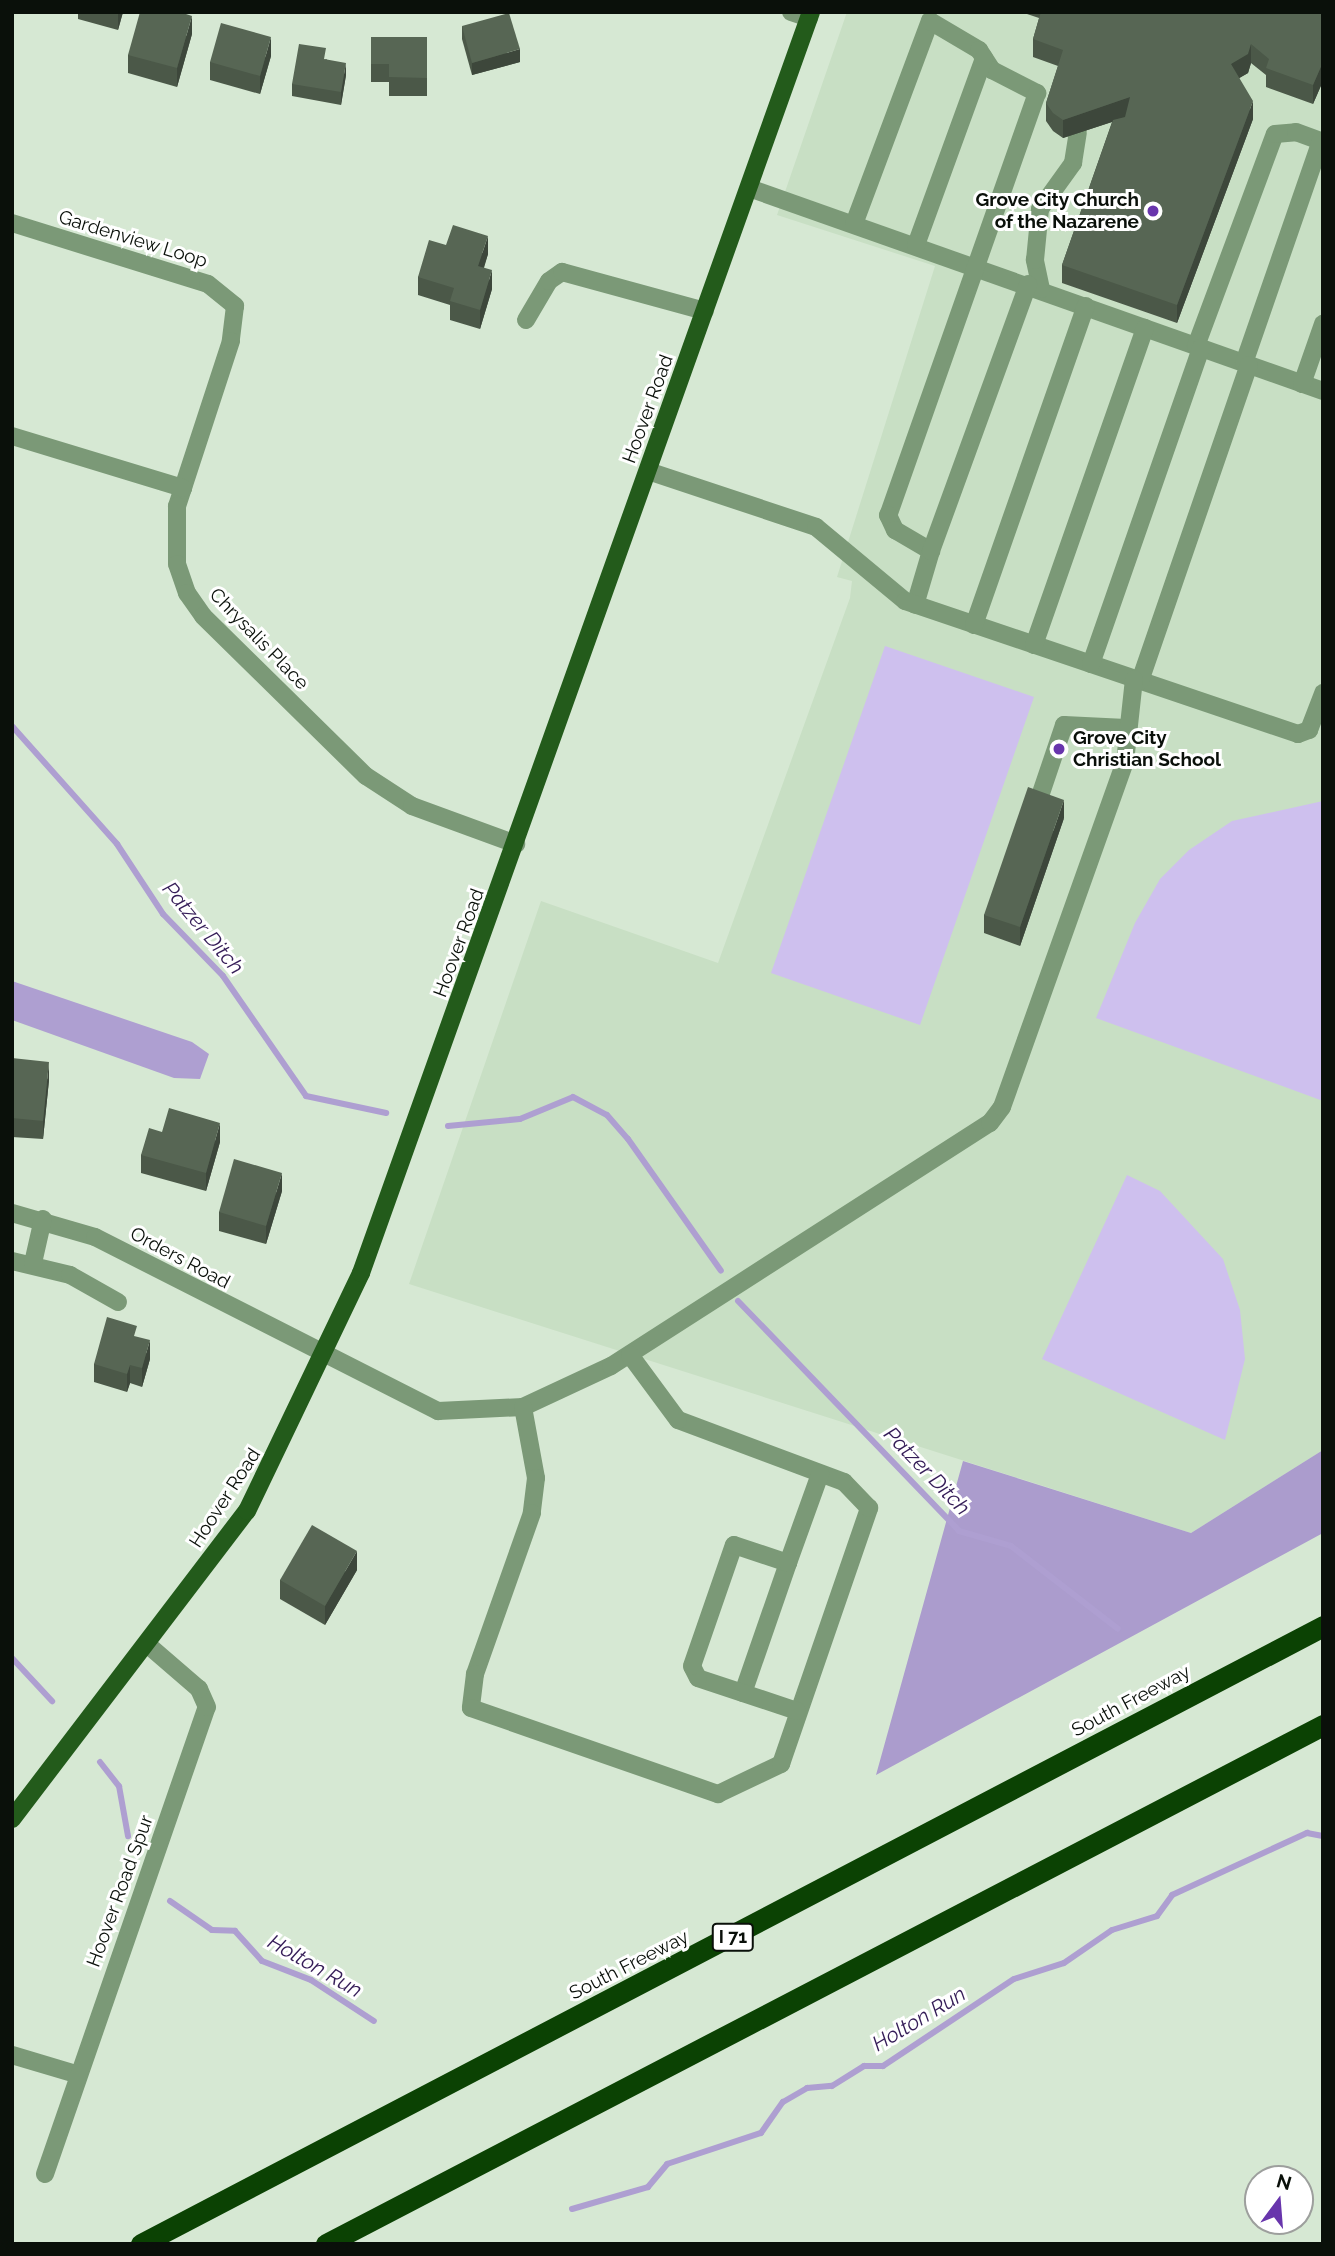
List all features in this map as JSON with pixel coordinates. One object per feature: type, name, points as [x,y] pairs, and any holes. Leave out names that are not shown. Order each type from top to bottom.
[{"type":"highway","name":"South Freeway","points":[[141,2244],[1323,1626]]},
{"type":"highway","points":[[326,2244],[1323,1725]]},
{"type":"main road","name":"Hoover Road","points":[[12,1819],[148,1645],[262,1486],[361,1273],[810,15]]},
{"type":"street","points":[[791,12],[810,15]]},
{"type":"street","points":[[854,224],[930,21],[984,58],[992,70],[1037,93],[888,515],[895,530],[931,551]]},
{"type":"street","points":[[916,245],[984,58]]},
{"type":"street","points":[[915,605],[931,551],[1035,287],[1040,209],[1073,163],[1078,132]]},
{"type":"street","points":[[630,1355],[678,1420],[820,1474],[862,1494],[869,1508],[781,1764],[718,1794],[471,1708],[475,1674],[533,1513],[536,1478],[523,1407],[630,1355],[990,1123],[1011,1088],[1125,762],[1126,727],[1137,680],[1322,142],[1296,132],[1275,134],[1198,347],[1091,664]]},
{"type":"street","points":[[749,188],[975,265],[1323,391]]},
{"type":"street","name":"Gardenview Loop","points":[[12,223],[208,284],[235,306]]},
{"type":"street","points":[[526,320],[549,281],[562,272],[705,312]]},
{"type":"street","name":"Chrysalis Place","points":[[235,306],[231,341],[183,488],[173,534],[177,564],[203,616],[366,776],[412,806],[516,844]]},
{"type":"street","points":[[974,625],[1086,306]]},
{"type":"street","points":[[1302,384],[1323,324]]},
{"type":"street","points":[[1034,645],[1145,328]]},
{"type":"street","points":[[12,436],[183,488]]},
{"type":"street","points":[[648,471],[816,527],[915,605],[1298,734],[1309,730],[1323,693]]},
{"type":"street","points":[[1040,796],[1064,725],[1126,727]]},
{"type":"street","name":"Orders Road","points":[[12,1213],[43,1219],[94,1237],[322,1355],[438,1410],[523,1407]]},
{"type":"street","points":[[33,1264],[43,1219]]},
{"type":"street","points":[[12,1261],[33,1264],[118,1302]]},
{"type":"street","points":[[743,1693],[820,1474]]},
{"type":"street","points":[[788,1563],[734,1545],[692,1666],[698,1678],[797,1711]]},
{"type":"street","name":"Hoover Road Spur","points":[[45,2174],[76,2074],[207,1707],[199,1689],[148,1645]]},
{"type":"street","points":[[12,2055],[76,2074]]},
{"type":"shaded area","name":"Grove City Christian School","points":[[847,12],[1323,12],[1323,1450],[1191,1533],[409,1284],[541,901],[718,963],[850,598],[852,581],[837,577],[935,266],[777,215]]},
{"type":"shaded area","points":[[885,646],[1034,697],[920,1025],[771,973]]},
{"type":"shaded area","points":[[1323,801],[1323,1101],[1096,1018],[1135,923],[1160,879],[1189,850],[1232,821]]},
{"type":"shaded area","points":[[12,981],[192,1042],[209,1054],[200,1079],[174,1078],[12,1020]]},
{"type":"shaded area","points":[[1127,1175],[1160,1191],[1223,1259],[1240,1310],[1245,1359],[1225,1440],[1042,1359]]},
{"type":"shaded area","points":[[1323,1450],[1323,1533],[876,1775],[963,1461],[1191,1533]]},
{"type":"building","points":[[140,12],[180,12],[192,16],[177,68],[128,55]]},
{"type":"building","name":"Grove City Church of the Nazarene","points":[[1041,12],[1323,12],[1323,62],[1313,85],[1266,68],[1269,59],[1251,44],[1248,54],[1231,64],[1253,101],[1177,305],[1062,265],[1113,120],[1125,117],[1130,97],[1063,120],[1053,113],[1046,103],[1063,50],[1033,39]]},
{"type":"building","points":[[509,13],[520,49],[472,63],[462,26]]},
{"type":"building","points":[[221,23],[271,37],[260,76],[210,62]]},
{"type":"building","points":[[371,37],[427,37],[427,78],[389,77],[389,64],[371,64]]},
{"type":"building","points":[[299,44],[326,48],[324,59],[346,63],[341,92],[292,84]]},
{"type":"building","points":[[453,225],[488,236],[478,266],[492,270],[480,310],[450,301],[454,288],[418,277],[429,240],[446,245]]},
{"type":"building","points":[[1028,787],[1064,800],[1020,927],[984,915]]},
{"type":"building","points":[[12,1058],[49,1062],[43,1121],[12,1118]]},
{"type":"building","points":[[169,1108],[220,1123],[206,1173],[141,1155],[149,1128],[162,1132]]},
{"type":"building","points":[[234,1159],[282,1173],[266,1226],[219,1212]]},
{"type":"building","points":[[107,1317],[137,1326],[134,1336],[150,1340],[142,1368],[130,1365],[127,1374],[94,1364]]},
{"type":"building","points":[[312,1525],[357,1551],[325,1606],[280,1580]]},
{"type":"waterway","name":"Patzer Ditch","points":[[12,726],[117,844],[163,914],[223,976],[306,1096],[386,1113]]},
{"type":"waterway","name":"Patzer Ditch","points":[[448,1126],[520,1119],[573,1097],[607,1115],[628,1139],[721,1271]]},
{"type":"waterway","name":"Patzer Ditch","points":[[738,1301],[959,1531],[1011,1546],[1118,1629]]},
{"type":"waterway","name":"Holton Run","points":[[12,1658],[52,1701]]},
{"type":"waterway","name":"Holton Run","points":[[100,1762],[119,1786],[128,1836]]},
{"type":"waterway","name":"Holton Run","points":[[572,2209],[648,2187],[667,2164],[761,2133],[783,2102],[807,2088],[832,2086],[864,2066],[883,2066],[1014,1979],[1064,1963],[1112,1930],[1157,1916],[1172,1895],[1307,1833],[1323,1836]]},
{"type":"waterway","name":"Holton Run","points":[[170,1901],[212,1930],[235,1931],[262,1961],[311,1980],[374,2021]]},
{"type":"place","name":"Grove City Church of the Nazarene","points":[[1153,211]]},
{"type":"place","name":"Grove City Christian School","points":[[1059,749]]}]
